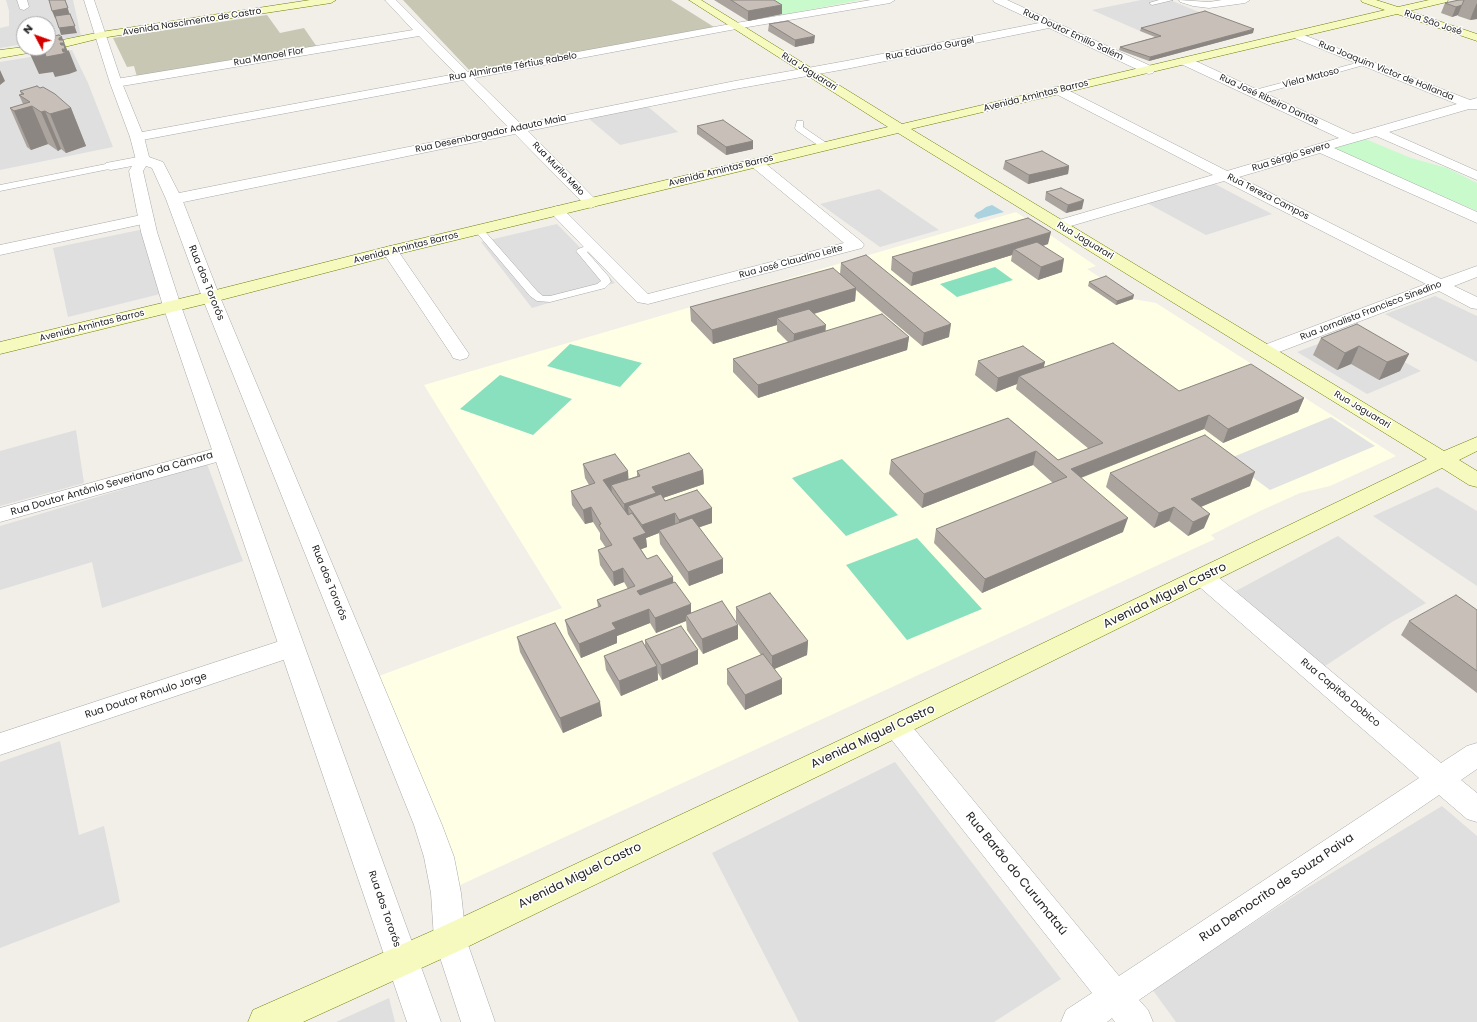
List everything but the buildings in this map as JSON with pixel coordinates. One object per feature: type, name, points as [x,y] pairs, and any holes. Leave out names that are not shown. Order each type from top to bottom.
[{"type":"main road","name":"Avenida Nascimento de Castro","points":[[56,45],[101,35],[286,4],[331,0]]},
{"type":"main road","name":"Rua Jaguarari","points":[[694,0],[901,129],[1477,480]]},
{"type":"main road","name":"Rua São José","points":[[1366,0],[1404,9],[1477,31]]},
{"type":"main road","name":"Rua São José","points":[[1386,0],[1404,9],[1477,38]]},
{"type":"main road","name":"Avenida Amintas Barros","points":[[0,348],[211,297],[390,251],[825,146],[1443,0]]},
{"type":"main road","name":"Avenida Nascimento de Castro","points":[[101,35],[131,25],[262,4],[286,4]]},
{"type":"main road","points":[[0,54],[16,52]]},
{"type":"main road","name":"Avenida Miguel Castro","points":[[265,1022],[450,939],[896,726],[1477,444]]},
{"type":"street","points":[[89,0],[116,83],[137,137],[143,160],[111,166]]},
{"type":"street","name":"Rua Murilo Melo","points":[[390,0],[591,203]]},
{"type":"street","name":"Rua Almirante Tértius Rabelo","points":[[137,137],[736,26],[890,0]]},
{"type":"street","name":"Rua Doutor Emílio Salém","points":[[998,0],[1148,70]]},
{"type":"street","points":[[1184,0],[1199,4],[1222,4],[1245,0]]},
{"type":"street","name":"Rua Eduardo Gurgel","points":[[808,71],[846,65],[1051,24]]},
{"type":"street","name":"Rua Manoel Flor","points":[[116,83],[421,32]]},
{"type":"street","name":"Rua Joaquim Victor de Hollanda","points":[[1296,35],[1475,105]]},
{"type":"street","name":"Rua José Ribeiro Dantas","points":[[1185,61],[1352,139]]},
{"type":"street","name":"Rua Desembargador Adauto Maia","points":[[174,199],[808,71]]},
{"type":"street","name":"Rua Tereza Campos","points":[[1058,90],[1477,304]]},
{"type":"street","name":"Rua Sérgio Severo","points":[[1058,225],[1227,177],[1352,139],[1475,105]]},
{"type":"street","points":[[1378,132],[1477,176]]},
{"type":"street","points":[[1321,148],[1477,218]]},
{"type":"street","name":"Rua dos Tororós","points":[[424,1022],[172,306],[162,226],[174,199],[158,165],[143,160],[136,171],[162,226],[211,297],[428,825],[439,858],[446,893],[450,939],[478,1022]]},
{"type":"street","name":"Rua José Claudino Leite","points":[[592,247],[643,298],[648,299],[856,245],[756,163]]},
{"type":"street","points":[[557,211],[592,247]]},
{"type":"street","points":[[0,250],[162,226]]},
{"type":"street","points":[[390,251],[460,354]]},
{"type":"street","name":"Rua Jornalista Francisco Sinedino","points":[[1266,351],[1477,271]]},
{"type":"street","name":"Rua Doutor Antônio Severiano da Câmara","points":[[0,515],[224,452]]},
{"type":"street","name":"Rua Capitão Dobico","points":[[1203,577],[1477,810]]},
{"type":"street","name":"Rua Doutor Rômulo Jorge","points":[[0,744],[292,647]]},
{"type":"street","name":"Rua Barão do Curumataú","points":[[896,726],[1136,1022]]},
{"type":"street","name":"Rua Democrito de Souza Paiva","points":[[1078,1022],[1116,998],[1477,754]]},
{"type":"lane","points":[[1152,3],[1170,0]]},
{"type":"lane","name":"Viela Matoso","points":[[1254,93],[1367,63]]},
{"type":"lane","points":[[800,123],[799,128],[825,146]]},
{"type":"lane","points":[[0,188],[111,166]]},
{"type":"lane","points":[[479,230],[540,299],[550,299],[601,286],[606,282],[581,251],[592,247]]},
{"type":"shaded area","points":[[6,0],[73,0],[81,36],[56,40],[56,16],[16,16],[16,45],[0,48],[0,28],[9,26],[9,11]]},
{"type":"shaded area","points":[[403,0],[671,0],[714,27],[471,72]]},
{"type":"shaded area","points":[[1141,0],[1170,0],[1204,14],[1140,31],[1092,10]]},
{"type":"shaded area","points":[[267,15],[280,33],[304,28],[317,47],[137,77],[134,66],[127,67],[113,38]]},
{"type":"shaded area","points":[[72,50],[88,83],[113,147],[0,170],[0,62],[36,56],[56,56],[56,53]]},
{"type":"shaded area","points":[[646,105],[678,132],[620,145],[588,118]]},
{"type":"shaded area","points":[[1215,184],[1272,214],[1206,235],[1147,203]]},
{"type":"shaded area","points":[[879,189],[939,230],[880,247],[820,204]]},
{"type":"shaded area","points":[[1016,212],[1096,266],[1087,269],[1133,299],[1156,303],[1396,456],[1330,486],[1300,493],[1260,511],[1211,535],[1215,539],[458,886],[379,676],[562,608],[424,385]]},
{"type":"shaded area","points":[[557,224],[615,283],[532,308],[481,242]]},
{"type":"shaded area","points":[[144,229],[164,293],[68,317],[53,248]]},
{"type":"shaded area","points":[[1435,296],[1477,316],[1477,362],[1385,314]]},
{"type":"shaded area","points":[[1349,332],[1421,371],[1367,394],[1297,352]]},
{"type":"shaded area","points":[[1331,417],[1375,446],[1270,490],[1228,459]]},
{"type":"shaded area","points":[[76,430],[84,483],[0,506],[0,451]]},
{"type":"shaded area","points":[[207,464],[243,561],[102,608],[92,562],[0,590],[0,526]]},
{"type":"shaded area","points":[[1437,487],[1477,511],[1477,586],[1373,516]]},
{"type":"shaded area","points":[[1338,536],[1426,603],[1392,622],[1322,668],[1234,592]]},
{"type":"shaded area","points":[[60,741],[79,835],[104,826],[120,902],[0,948],[0,762]]},
{"type":"shaded area","points":[[895,762],[1061,979],[994,1022],[799,1022],[712,853]]},
{"type":"shaded area","points":[[1442,806],[1477,836],[1477,1022],[1176,1022],[1152,989],[1307,888]]},
{"type":"shaded area","points":[[389,998],[395,1022],[336,1022]]},
{"type":"green space","points":[[757,0],[860,0],[782,15]]},
{"type":"green space","points":[[1363,138],[1411,158],[1447,168],[1477,183],[1477,211],[1332,149]]},
{"type":"green space","points":[[995,267],[1013,280],[957,297],[940,284]]},
{"type":"green space","points":[[570,344],[642,363],[620,387],[547,366]]},
{"type":"green space","points":[[500,375],[572,399],[533,435],[460,409]]},
{"type":"green space","points":[[842,459],[898,515],[846,536],[792,478]]},
{"type":"green space","points":[[917,538],[982,609],[907,640],[846,565]]},
{"type":"water","points":[[992,205],[1004,212],[978,219],[974,216],[976,213]]}]
